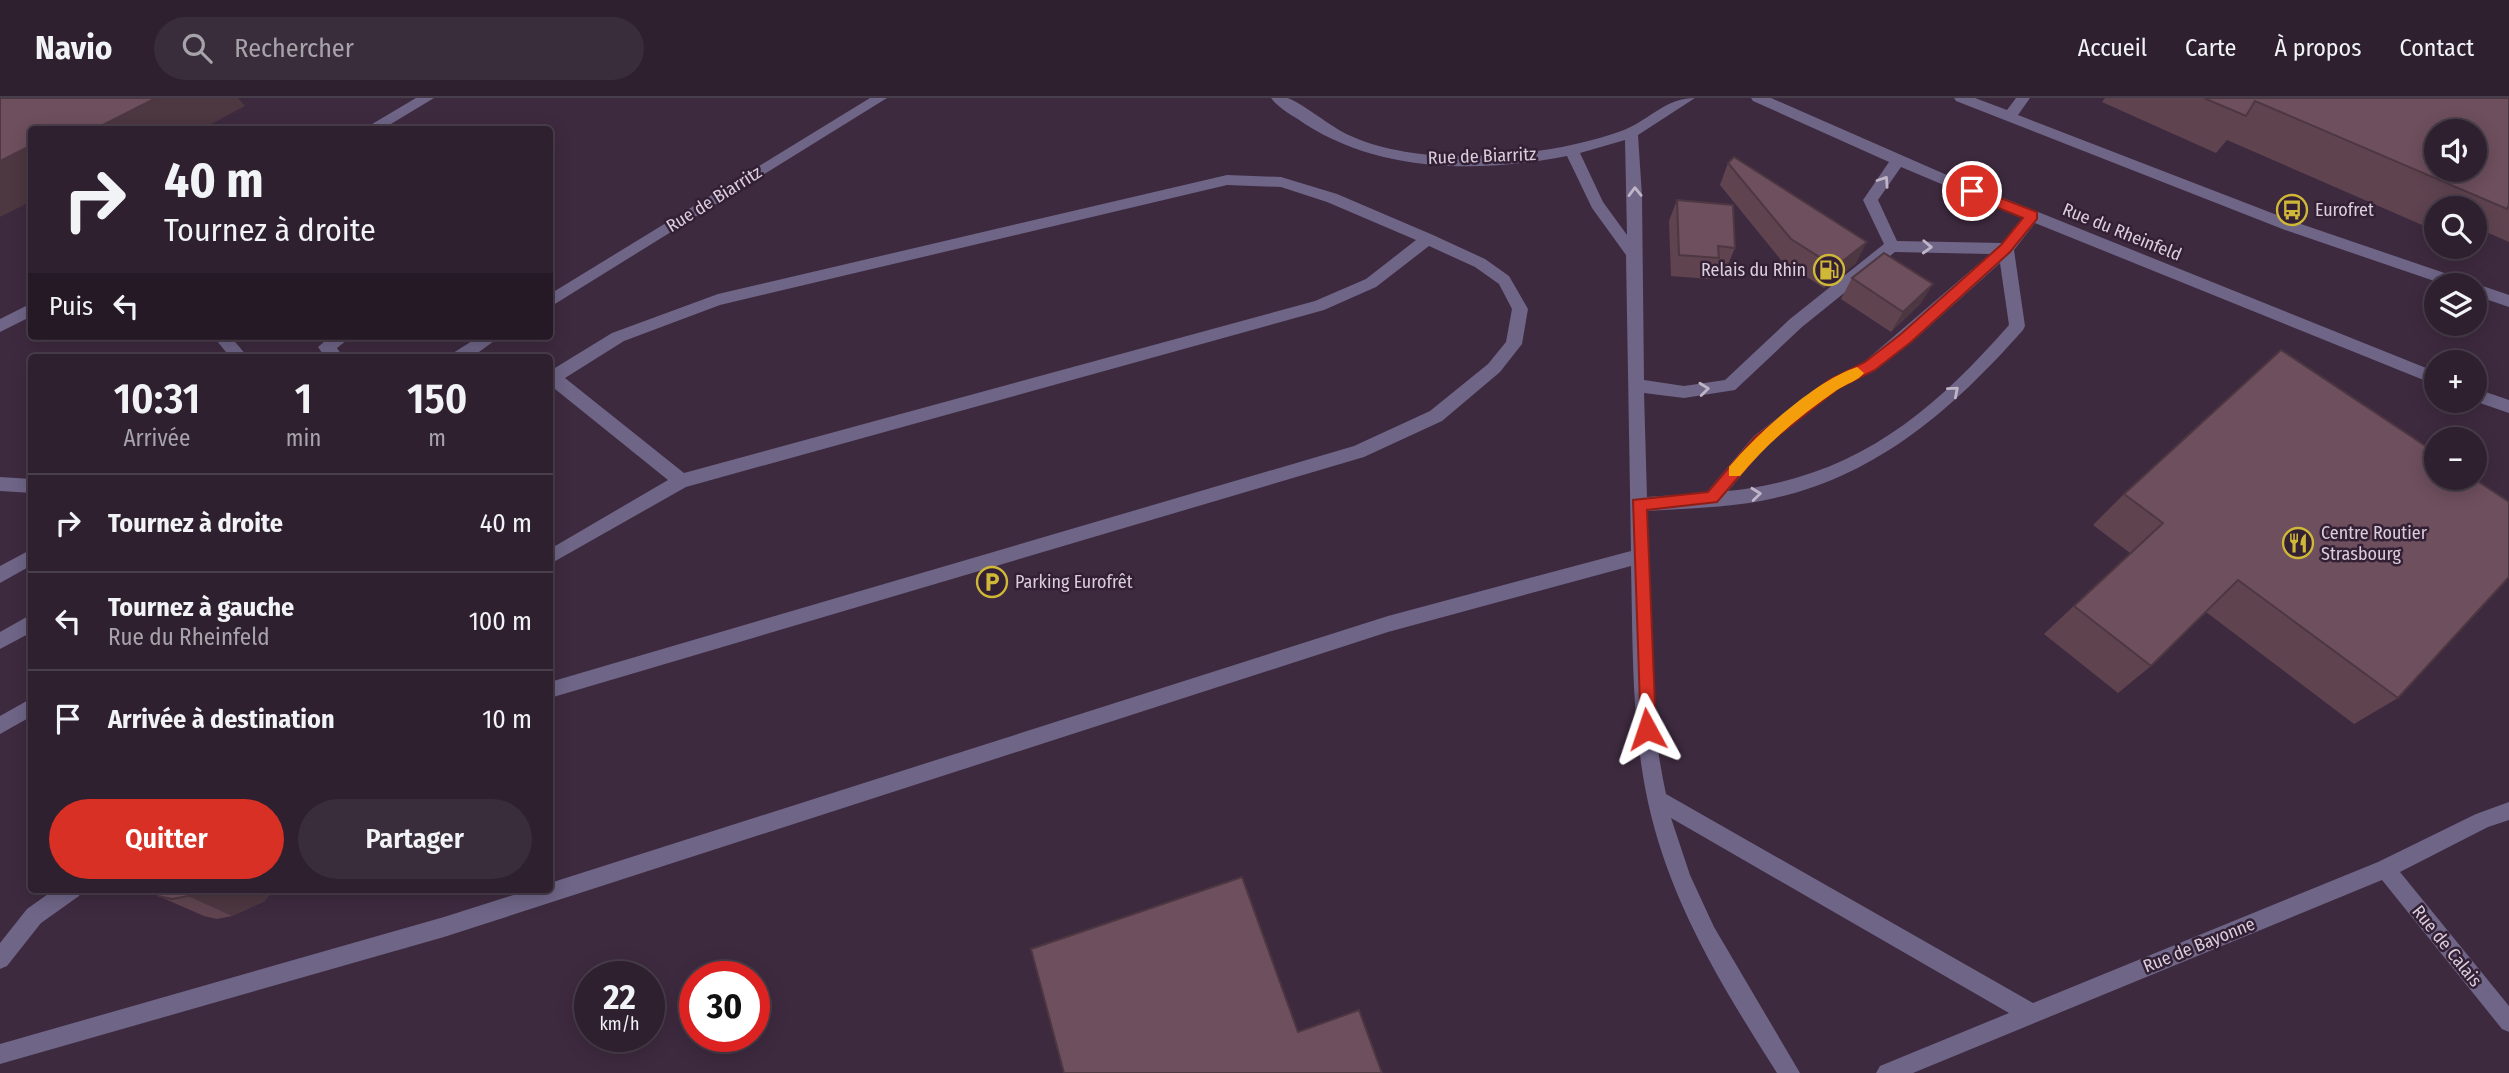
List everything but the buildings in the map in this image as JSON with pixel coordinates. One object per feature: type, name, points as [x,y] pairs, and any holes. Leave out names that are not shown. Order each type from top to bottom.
[{"type":"street","points":[[376,126],[427,98]]},
{"type":"street","name":"Rue de Biarritz","points":[[553,299],[880,98]]},
{"type":"street","name":"Rue de Biarritz","points":[[1278,98],[1314,123],[1355,144],[1405,157],[1446,160],[1572,151],[1631,132],[1688,98]]},
{"type":"street","name":"Rue du Rheinfeld","points":[[1758,98],[2032,216],[2424,374]]},
{"type":"street","points":[[1961,98],[2011,115],[2290,226],[2428,273]]},
{"type":"street","points":[[2011,115],[2023,98]]},
{"type":"street","points":[[1631,132],[1636,195],[1632,251],[1645,704],[1658,800],[1669,842],[1690,901],[1735,988],[1789,1073]]},
{"type":"street","points":[[1572,151],[1590,196],[1607,224],[1632,251]]},
{"type":"street","points":[[1892,246],[1870,200],[1898,160]]},
{"type":"street","points":[[553,377],[618,337],[718,300],[1227,180],[1282,182],[1332,198],[1428,239],[1480,263],[1504,280],[1520,309],[1514,344],[1494,368],[1436,416],[1358,452],[553,689]]},
{"type":"street","points":[[1712,498],[1760,441],[1834,384],[1870,366],[1906,338],[2006,249],[2032,216]]},
{"type":"street","points":[[553,555],[681,481],[1320,306],[1371,284],[1428,239]]},
{"type":"street","points":[[1636,385],[1684,392],[1729,387],[1796,323],[1892,246],[2006,249]]},
{"type":"street","points":[[1639,505],[1774,492],[1839,472],[1906,432],[1984,365],[2017,326],[2006,249]]},
{"type":"street","points":[[2487,293],[2509,301]]},
{"type":"street","points":[[0,326],[28,311]]},
{"type":"street","points":[[225,340],[237,354]]},
{"type":"street","points":[[332,354],[326,347],[337,340]]},
{"type":"street","points":[[464,354],[487,340]]},
{"type":"street","points":[[553,380],[681,481]]},
{"type":"street","points":[[2487,399],[2509,407]]},
{"type":"street","points":[[0,484],[28,486]]},
{"type":"street","points":[[553,892],[1388,624],[1640,556]]},
{"type":"street","points":[[0,575],[28,558]]},
{"type":"street","points":[[0,641],[28,624]]},
{"type":"street","points":[[0,726],[28,708]]},
{"type":"street","points":[[1658,800],[2032,1014]]},
{"type":"street","name":"Rue de Bayonne","points":[[1886,1073],[2385,869],[2483,820],[2509,811]]},
{"type":"street","name":"Rue de Calais","points":[[2385,869],[2509,1022]]},
{"type":"street","points":[[0,959],[34,916],[66,893]]},
{"type":"street","points":[[0,1054],[444,927],[550,893]]},
{"type":"slow traffic","points":[[1734,471],[1760,441],[1834,384],[1857,373]]},
{"type":"place","name":"Eurofret","points":[[2292,210]]},
{"type":"place","name":"Relais du Rhin","points":[[1829,270]]},
{"type":"place","name":"Centre Routier Strasbourg","points":[[2298,543]]},
{"type":"place","name":"Parking Eurofrêt","points":[[992,582]]},
{"type":"route","points":[[1647,729],[1639,505],[1712,498],[1760,441],[1834,384],[1870,366],[1906,338],[2006,249],[2032,216],[1972,191]]}]
